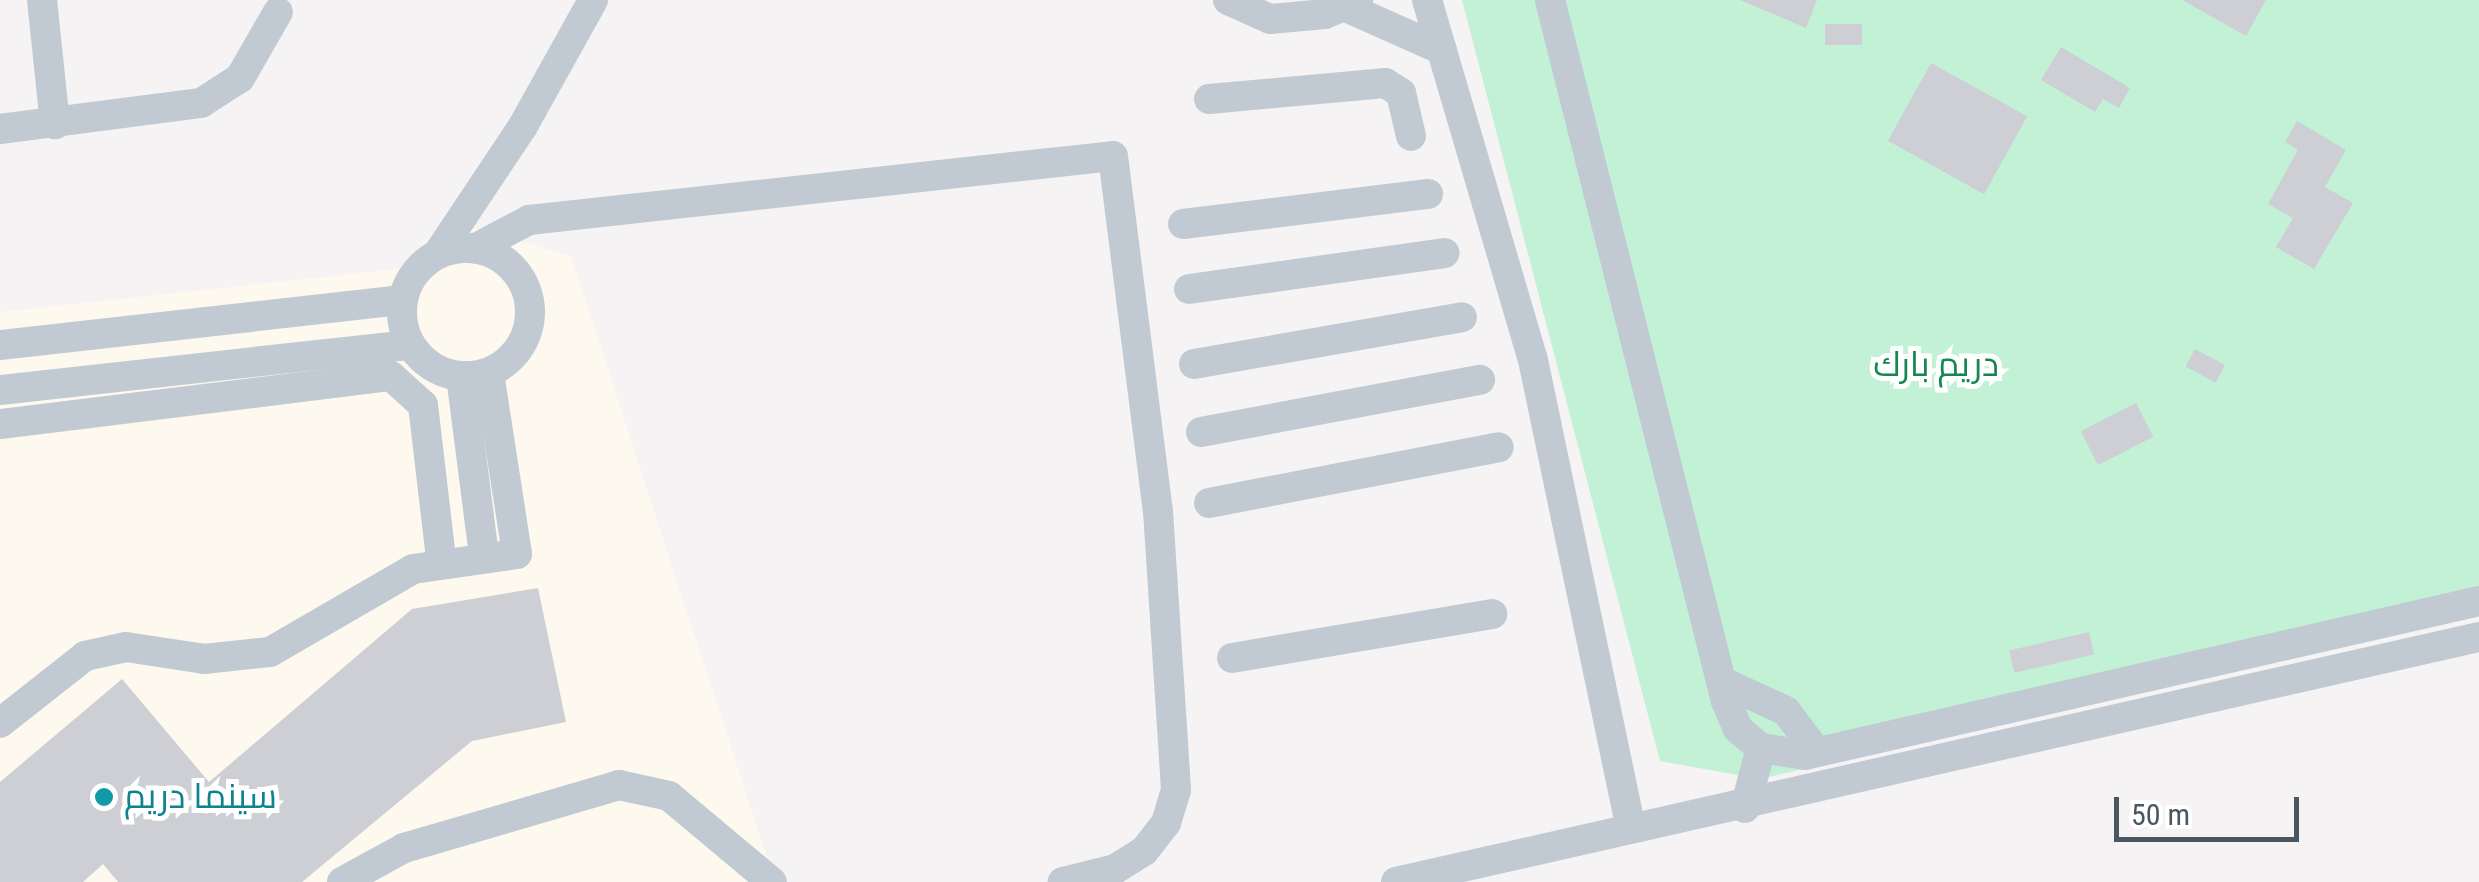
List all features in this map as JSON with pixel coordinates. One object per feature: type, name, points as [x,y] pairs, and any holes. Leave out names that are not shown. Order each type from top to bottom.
[{"type":"street","points":[[42,0],[55,124]]},
{"type":"street","points":[[476,248],[521,278],[530,315],[518,350],[475,374],[440,372],[410,344],[402,300],[422,264],[439,252],[523,126],[593,0]]},
{"type":"street","points":[[1228,0],[1270,19],[1294,9],[1352,3],[1442,50]]},
{"type":"street","points":[[1427,0],[1533,360],[1631,828]]},
{"type":"street","points":[[1550,0],[1720,680],[1738,729],[1761,748],[1818,752],[2479,601]]},
{"type":"street","points":[[0,129],[55,124],[215,97],[250,66],[278,12]]},
{"type":"street","points":[[1209,98],[1385,83],[1401,93],[1412,136]]},
{"type":"street","points":[[439,252],[476,248],[530,220],[1114,156],[1158,511],[1176,790],[1166,823],[1144,851],[1115,869],[1064,882]]},
{"type":"street","points":[[1183,224],[1428,194]]},
{"type":"street","points":[[1189,289],[1444,253]]},
{"type":"street","points":[[0,345],[402,300]]},
{"type":"street","points":[[1194,364],[1462,317]]},
{"type":"street","points":[[0,390],[410,344]]},
{"type":"street","points":[[0,723],[85,656],[126,647],[204,659],[270,652],[313,633],[387,581],[441,559],[517,554],[475,374]]},
{"type":"street","points":[[475,374],[484,555]]},
{"type":"street","points":[[0,424],[390,376],[423,406],[441,559]]},
{"type":"street","points":[[1200,432],[1480,380]]},
{"type":"street","points":[[1209,502],[1499,447]]},
{"type":"street","points":[[1232,658],[1492,614]]},
{"type":"street","points":[[1396,882],[1631,828],[1745,808],[2479,637]]},
{"type":"street","points":[[1720,680],[1786,711],[1818,752]]},
{"type":"street","points":[[1745,808],[1761,748]]},
{"type":"street","points":[[342,882],[404,848],[619,784],[670,796],[772,882]]},
{"type":"shaded area","points":[[454,222],[571,256],[775,882],[0,882],[0,312],[397,269]]},
{"type":"green space","name":"دريم بارك","points":[[1462,0],[2479,0],[2479,614],[1760,779],[1660,761]]},
{"type":"building","points":[[1740,0],[1817,0],[1806,28]]},
{"type":"building","points":[[2182,0],[2266,0],[2246,36]]},
{"type":"building","points":[[1825,24],[1862,24],[1862,45],[1825,45]]},
{"type":"building","points":[[2061,47],[2130,88],[2119,108],[2103,99],[2095,112],[2041,80]]},
{"type":"building","points":[[1931,63],[2027,116],[1984,194],[1888,141]]},
{"type":"building","points":[[2297,121],[2346,150],[2325,187],[2353,203],[2314,269],[2276,247],[2293,218],[2268,204],[2298,150],[2285,142]]},
{"type":"building","points":[[2195,349],[2225,365],[2216,383],[2186,367]]},
{"type":"building","points":[[2136,403],[2153,437],[2098,465],[2081,431]]},
{"type":"building","points":[[538,588],[566,722],[472,741],[302,882],[118,882],[103,864],[83,882],[0,882],[0,782],[122,679],[209,782],[412,609]]},
{"type":"building","points":[[2089,632],[2094,654],[2014,673],[2009,650]]},
{"type":"place","name":"سينما دريم","points":[[104,797]]}]
